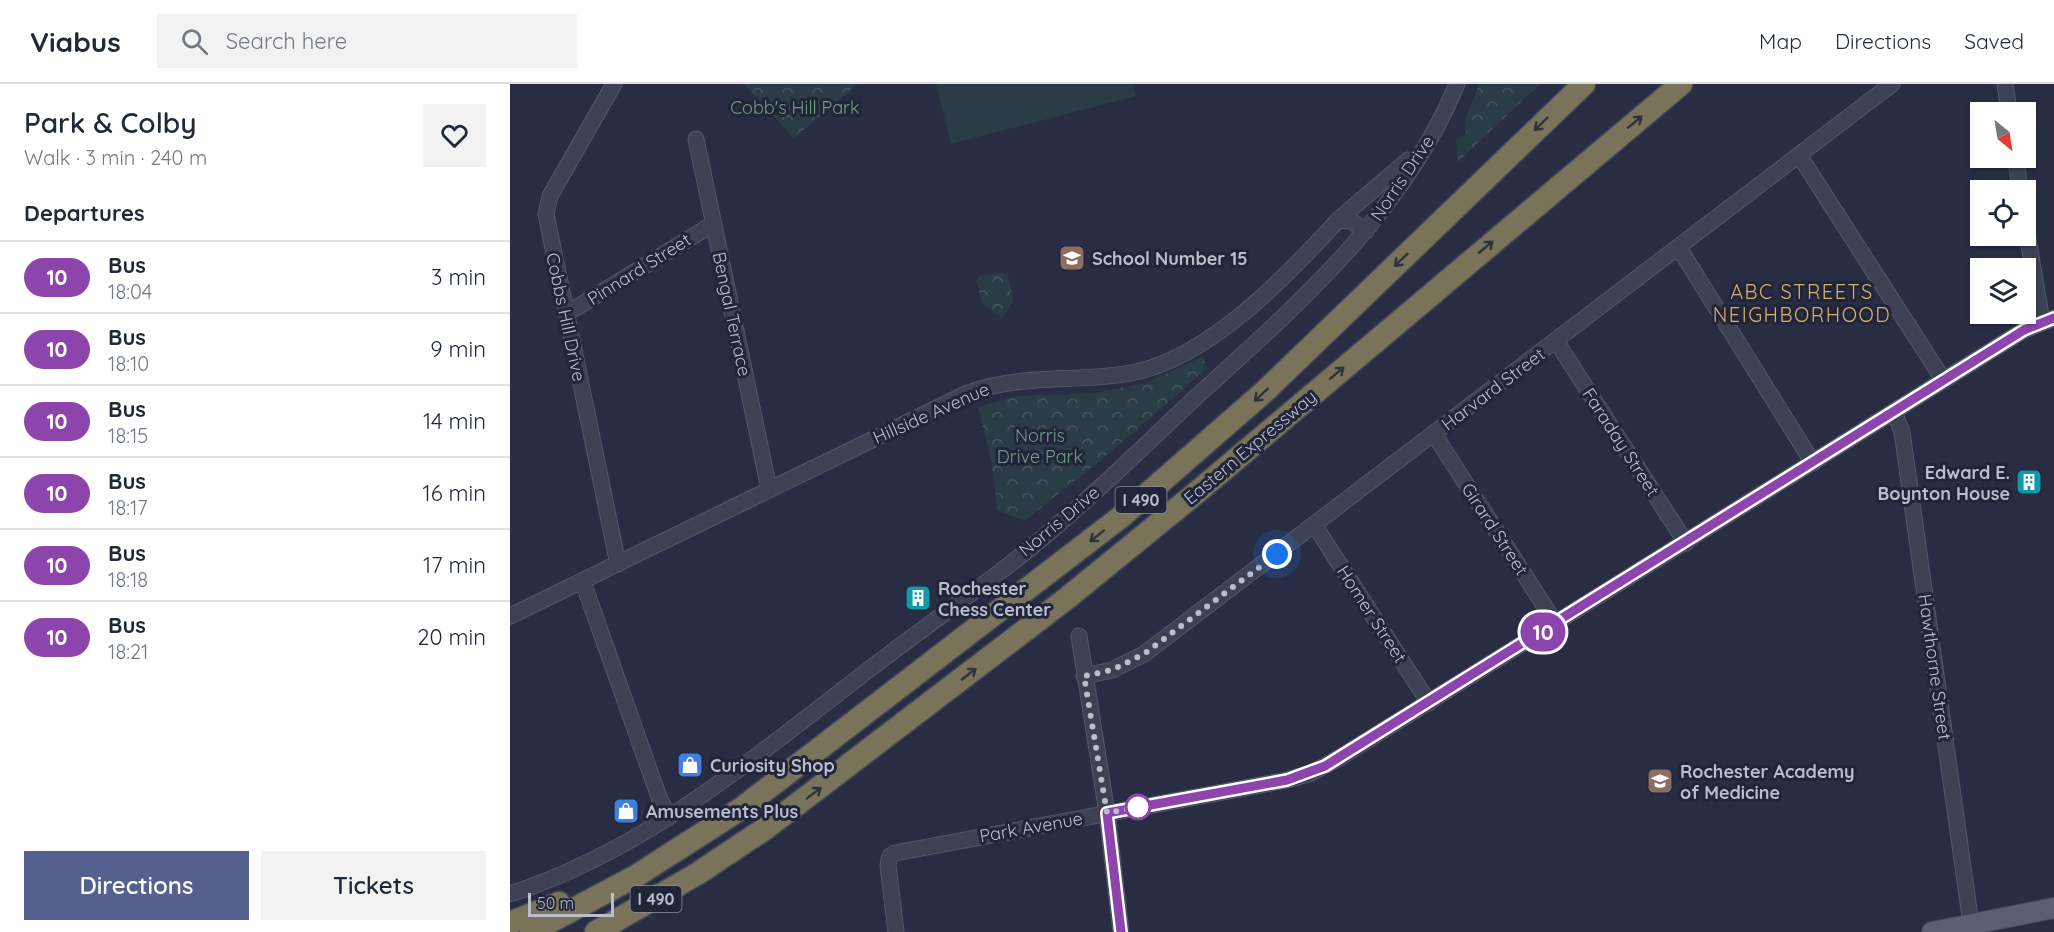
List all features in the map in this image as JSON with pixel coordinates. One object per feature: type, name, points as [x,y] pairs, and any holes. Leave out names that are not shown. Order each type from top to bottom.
[{"type":"highway","name":"Eastern Expressway","points":[[531,932],[655,865],[708,832],[793,772],[1056,569],[1154,489],[1264,392],[1584,84]]},
{"type":"highway","name":"Eastern Expressway","points":[[596,932],[714,863],[843,771],[1099,573],[1681,84]]},
{"type":"highway","points":[[615,932],[714,863]]},
{"type":"highway","points":[[510,923],[655,865]]},
{"type":"main road","points":[[1932,932],[2054,908]]},
{"type":"street","name":"Cobbs Hill Drive","points":[[614,84],[547,206],[547,223],[618,564]]},
{"type":"street","name":"Norris Drive","points":[[510,894],[577,867],[669,817],[738,769],[1059,525],[1260,341],[1366,231],[1428,141],[1457,84]]},
{"type":"street","name":"Harvard Street","points":[[1084,676],[1112,670],[1144,654],[1315,526],[1892,84]]},
{"type":"street","points":[[2005,84],[2008,102]]},
{"type":"street","name":"Bengal Terrace","points":[[696,139],[769,489]]},
{"type":"street","name":"Hillside Avenue","points":[[510,616],[903,423],[991,385],[1038,378],[1132,373],[1178,355],[1224,327],[1258,302],[1338,220],[1428,141]]},
{"type":"street","points":[[1799,155],[1944,381]]},
{"type":"street","points":[[1338,220],[1351,221],[1366,231]]},
{"type":"street","name":"Pinnard Street","points":[[566,314],[713,224]]},
{"type":"street","points":[[2031,246],[2048,320]]},
{"type":"street","points":[[1679,248],[1813,463]]},
{"type":"street","name":"Park Avenue","points":[[896,932],[888,865],[890,856],[895,853],[1304,776],[1339,759],[1944,381],[2048,320]]},
{"type":"street","name":"Faraday Street","points":[[1556,341],[1686,543]]},
{"type":"street","name":"Hawthorne Street","points":[[1894,412],[1902,432],[1971,924]]},
{"type":"street","name":"Girard Street","points":[[1434,434],[1556,624]]},
{"type":"street","name":"Homer Street","points":[[1315,526],[1429,703]]},
{"type":"street","points":[[583,582],[660,800],[669,817]]},
{"type":"street","points":[[1079,636],[1107,813],[1121,932]]},
{"type":"green space","name":"Cobb's Hill Park","points":[[744,84],[858,84],[794,138]]},
{"type":"green space","points":[[936,84],[1132,84],[1136,96],[951,144]]},
{"type":"green space","points":[[1479,84],[1540,84],[1458,162],[1456,140],[1466,134],[1465,120]]},
{"type":"green space","points":[[1003,272],[1008,276],[1013,301],[1002,318],[982,303],[976,280],[979,276]]},
{"type":"green space","name":"Norris Drive Park","points":[[1202,357],[1208,368],[1100,461],[1024,521],[997,510],[992,463],[978,407],[1016,396],[1096,393],[1145,383]]},
{"type":"bus line","name":"10","points":[[1121,932],[1107,813],[1287,780],[1311,773],[1339,759],[2024,330],[2054,318]]},
{"type":"place","name":"School Number 15","points":[[1072,258]]},
{"type":"place","name":"Edward E. Boynton House","points":[[2029,482]]},
{"type":"place","name":"Rochester Chess Center","points":[[918,598]]},
{"type":"place","name":"Curiosity Shop","points":[[690,765]]},
{"type":"place","name":"Rochester Academy of Medicine","points":[[1660,781]]},
{"type":"place","name":"Amusements Plus","points":[[626,811]]},
{"type":"district","name":"ABC STREETS NEIGHBORHOOD","points":[[1802,302]]},
{"type":"route","points":[[1138,807],[1143,806],[1107,813],[1084,676],[1112,670],[1130,663],[1277,554]]}]
